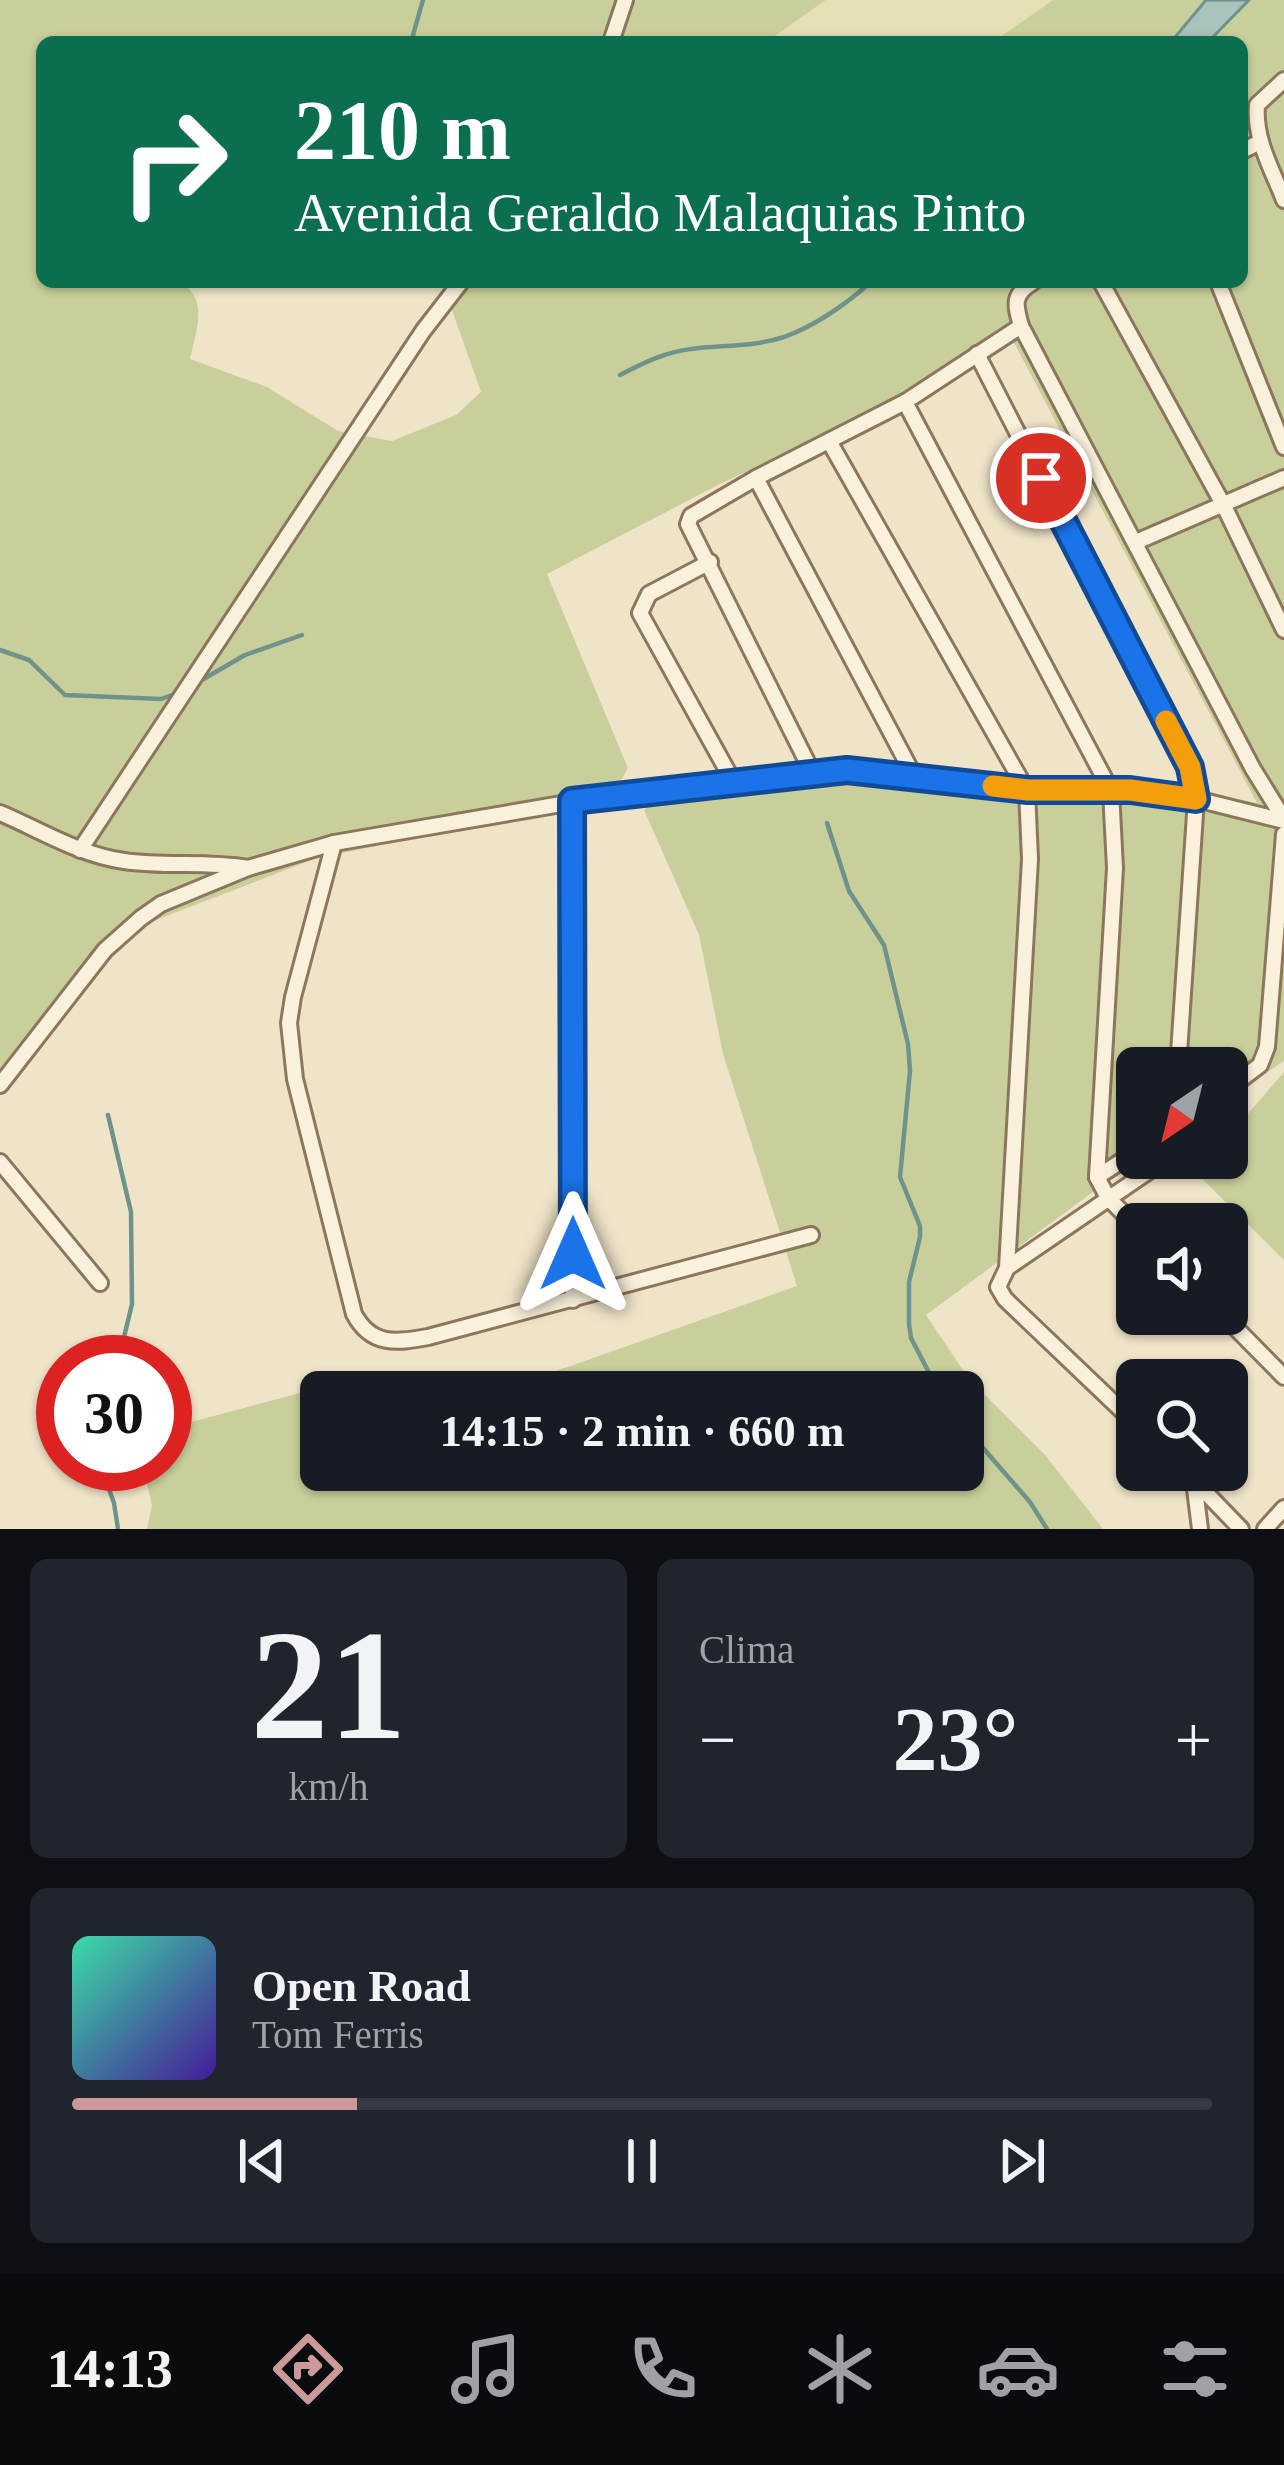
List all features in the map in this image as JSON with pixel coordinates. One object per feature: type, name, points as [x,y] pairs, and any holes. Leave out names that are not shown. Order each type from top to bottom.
[{"type":"street","points":[[613,36],[625,0]]},
{"type":"street","points":[[1284,80],[1257,105],[1260,142],[1284,200]]},
{"type":"street","points":[[1248,148],[1260,142]]},
{"type":"street","points":[[80,850],[423,331],[456,288]]},
{"type":"street","points":[[1023,288],[1015,303],[1021,326],[1284,820]]},
{"type":"street","points":[[1104,288],[1224,506],[1284,630]]},
{"type":"street","points":[[1220,288],[1284,447]]},
{"type":"street","points":[[812,772],[688,524],[693,512],[905,402],[1021,326]]},
{"type":"street","points":[[977,354],[1190,767],[1196,799],[1179,1047]]},
{"type":"street","points":[[905,402],[1111,791],[1114,868],[1097,1177],[1116,1206]]},
{"type":"street","points":[[830,441],[1028,790],[1030,859],[1007,1268],[998,1287],[1116,1405]]},
{"type":"street","points":[[756,478],[914,776]]},
{"type":"street","points":[[1136,542],[1284,478]]},
{"type":"street","points":[[710,562],[650,594],[640,613],[734,783]]},
{"type":"street","points":[[0,1085],[118,936],[161,904],[248,868],[334,843],[572,801],[847,770],[1028,790],[1196,799],[1284,820]]},
{"type":"street","points":[[572,801],[573,1300]]},
{"type":"street","points":[[0,813],[80,850],[124,861],[248,868]]},
{"type":"street","points":[[1248,1074],[1260,1065],[1267,1047],[1284,834]]},
{"type":"street","points":[[334,843],[289,1023],[296,1079],[354,1314],[374,1338],[403,1342],[811,1235]]},
{"type":"street","points":[[0,1162],[100,1283]]},
{"type":"street","points":[[1097,1177],[1116,1164]]},
{"type":"street","points":[[1007,1268],[1136,1179]]},
{"type":"street","points":[[1243,1335],[1283,1374]]},
{"type":"street","points":[[1192,1491],[1200,1529]]},
{"type":"street","points":[[1205,1491],[1241,1529]]},
{"type":"street","points":[[1265,1529],[1284,1508]]},
{"type":"shaded area","points":[[826,0],[1053,0],[1002,36],[775,36]]},
{"type":"green space","points":[[0,0],[826,0],[775,36],[36,36],[36,288],[189,288],[198,307],[190,359],[267,387],[338,431],[392,441],[456,415],[481,392],[444,288],[1248,288],[1248,36],[1214,36],[1249,0],[1284,0],[1284,1061],[1248,1085],[1248,1047],[1116,1047],[1116,1175],[926,1315],[964,1371],[556,1371],[797,1286],[723,1054],[699,935],[644,810],[674,784],[840,763],[948,774],[1149,781],[1257,803],[1012,339],[547,574],[628,768],[618,786],[600,799],[314,859],[112,937],[0,1082]]},
{"type":"green space","points":[[1053,0],[1206,0],[1176,36],[1002,36]]},
{"type":"green space","points":[[1284,1072],[1284,1260],[1248,1224],[1248,1203],[1226,1203],[1202,1179],[1248,1179],[1248,1114]]},
{"type":"green space","points":[[300,1393],[300,1491],[984,1491],[984,1394],[1045,1455],[1103,1529],[147,1529],[152,1505],[149,1491],[192,1491],[192,1422]]},
{"type":"water","points":[[1206,0],[1249,0],[1214,36],[1176,36]]},
{"type":"waterway","points":[[413,36],[423,0]]},
{"type":"waterway","points":[[620,375],[681,350],[784,337],[830,314],[864,288]]},
{"type":"waterway","points":[[195,684],[245,655],[302,635]]},
{"type":"waterway","points":[[0,650],[29,660],[65,695],[161,699],[180,692]]},
{"type":"waterway","points":[[827,823],[849,891],[884,945],[908,1044],[910,1071],[900,1177],[920,1226],[909,1282],[909,1324],[928,1371]]},
{"type":"waterway","points":[[108,1115],[131,1212],[132,1304],[125,1335]]},
{"type":"waterway","points":[[984,1449],[1047,1529]]},
{"type":"waterway","points":[[110,1491],[118,1529]]},
{"type":"slow traffic","points":[[993,786],[1130,790],[1196,799],[1190,767],[1166,721]]},
{"type":"route","points":[[573,1254],[572,801],[847,770],[1028,790],[1130,790],[1196,799],[1190,767],[1041,478]]}]
